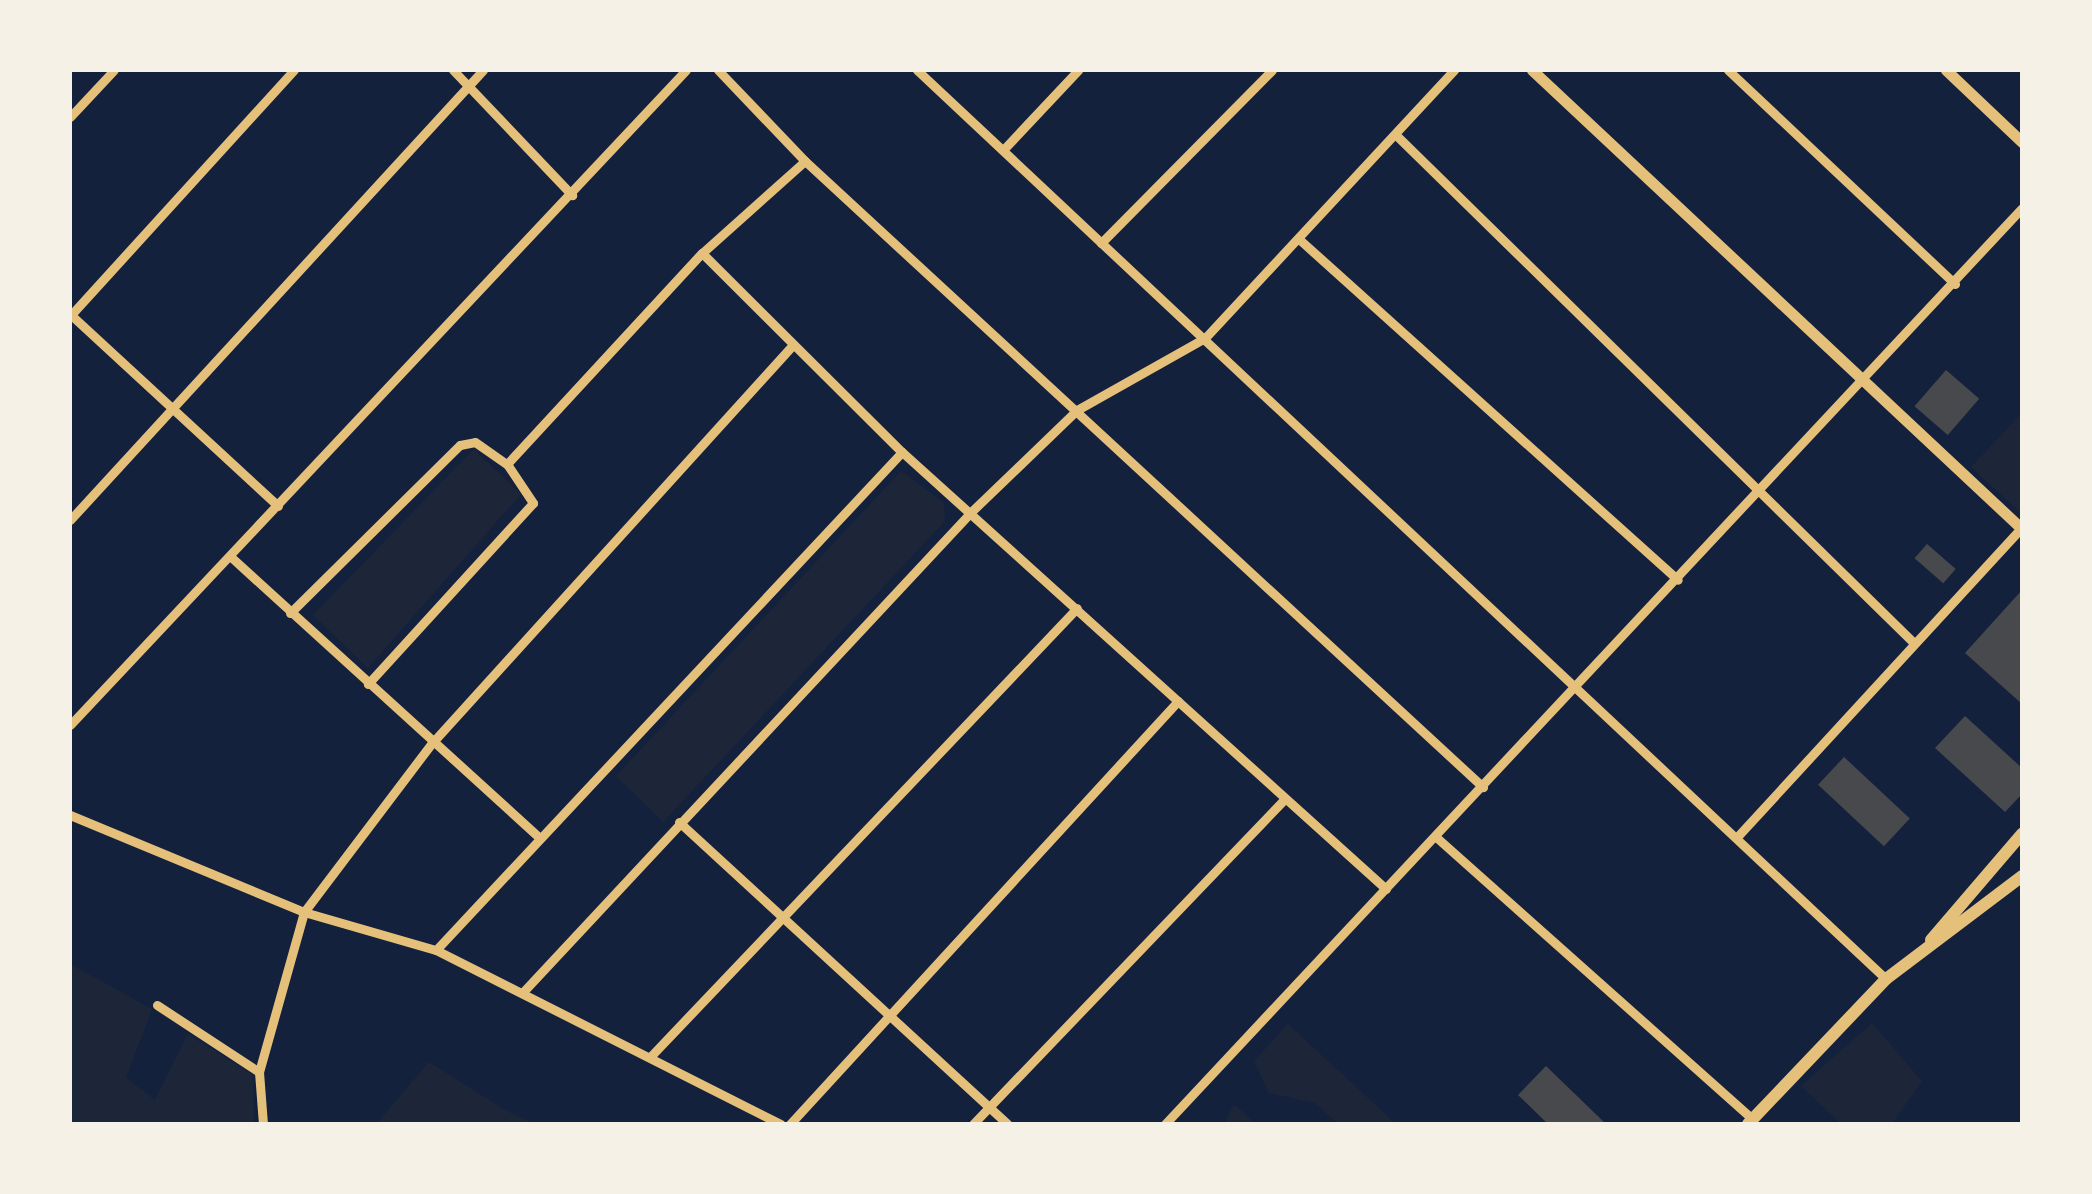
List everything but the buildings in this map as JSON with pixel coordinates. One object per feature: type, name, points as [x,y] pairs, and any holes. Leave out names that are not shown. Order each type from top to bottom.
[{"type":"main road","points":[[1931,940],[2022,834]]},
{"type":"main road","points":[[1750,1121],[1886,980],[1931,940],[2022,876]]},
{"type":"street","points":[[72,111],[114,70]]},
{"type":"street","points":[[278,506],[70,315],[294,70]]},
{"type":"street","points":[[453,70],[572,195]]},
{"type":"street","points":[[70,520],[483,70]]},
{"type":"street","points":[[70,725],[686,70]]},
{"type":"street","points":[[718,70],[804,161],[1482,787]]},
{"type":"street","points":[[917,70],[1578,686],[1886,980]]},
{"type":"street","points":[[1003,150],[1078,70]]},
{"type":"street","points":[[1102,243],[1272,70]]},
{"type":"street","points":[[523,992],[971,512],[1077,410],[1205,338],[1397,136],[1454,70]]},
{"type":"street","points":[[1532,70],[2021,528],[1737,837]]},
{"type":"street","points":[[1728,70],[1955,284]]},
{"type":"street","points":[[1946,70],[2022,142]]},
{"type":"street","points":[[1397,136],[1914,643]]},
{"type":"street","points":[[506,464],[702,253],[804,161]]},
{"type":"street","points":[[1165,1124],[1867,380],[2022,208]]},
{"type":"street","points":[[1300,240],[1678,580]]},
{"type":"street","points":[[702,253],[791,347],[902,452],[1386,890]]},
{"type":"street","points":[[263,1124],[260,1072],[304,912],[432,743],[791,347]]},
{"type":"street","points":[[290,613],[460,445],[475,442],[506,464],[533,503],[368,684]]},
{"type":"street","points":[[436,950],[538,836],[902,452]]},
{"type":"street","points":[[231,557],[538,836]]},
{"type":"street","points":[[651,1056],[1077,608]]},
{"type":"street","points":[[790,1124],[1178,702]]},
{"type":"street","points":[[973,1124],[1284,801]]},
{"type":"street","points":[[70,815],[304,912],[436,950],[780,1124]]},
{"type":"street","points":[[679,822],[1007,1124]]},
{"type":"street","points":[[1436,837],[1750,1121]]},
{"type":"street","points":[[157,1005],[260,1072]]},
{"type":"shaded area","points":[[2022,413],[2022,514],[1971,467]]},
{"type":"shaded area","points":[[474,449],[521,494],[368,668],[313,615]]},
{"type":"shaded area","points":[[901,471],[944,503],[945,521],[663,822],[616,776]]},
{"type":"shaded area","points":[[70,964],[152,1009],[126,1078],[155,1100],[188,1034],[253,1075],[254,1124],[70,1124]]},
{"type":"shaded area","points":[[1872,1023],[1922,1081],[1892,1124],[1841,1124],[1801,1086]]},
{"type":"shaded area","points":[[1288,1024],[1396,1124],[1338,1124],[1315,1103],[1269,1093],[1254,1061]]},
{"type":"shaded area","points":[[429,1062],[505,1110],[535,1124],[376,1124]]},
{"type":"shaded area","points":[[1234,1104],[1254,1122],[1255,1124],[1224,1124]]}]
